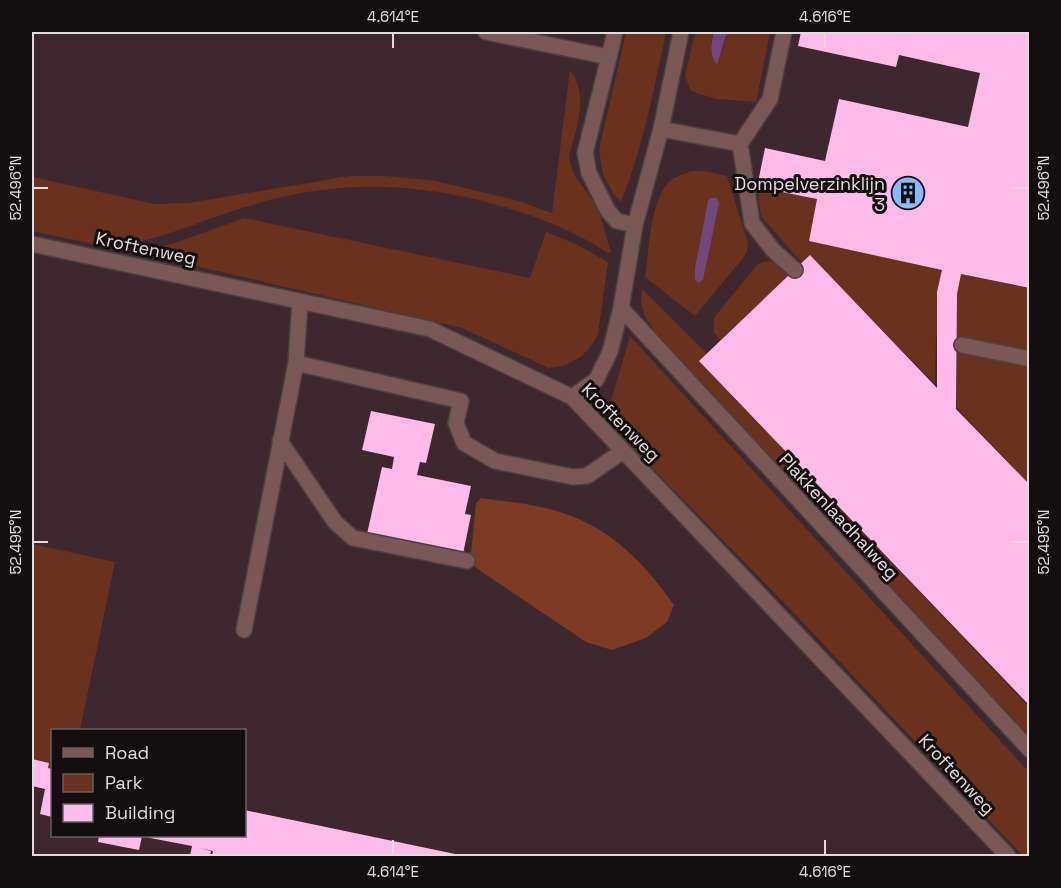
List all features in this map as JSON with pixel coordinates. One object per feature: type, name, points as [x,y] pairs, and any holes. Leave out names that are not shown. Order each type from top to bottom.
[{"type":"lane","points":[[486,32],[609,57]]},
{"type":"lane","points":[[615,32],[585,153],[589,173],[609,211],[617,221],[635,225]]},
{"type":"lane","points":[[572,397],[596,380],[610,352],[621,308],[635,225],[661,129],[681,32]]},
{"type":"lane","points":[[784,32],[770,99],[740,144],[752,223],[773,250],[795,270]]},
{"type":"lane","points":[[661,129],[740,144]]},
{"type":"lane","name":"Kroftenweg","points":[[32,244],[430,329],[572,397],[1008,856]]},
{"type":"lane","points":[[244,630],[296,363],[300,301]]},
{"type":"lane","name":"Plakkenlaadhalweg","points":[[621,308],[1029,750]]},
{"type":"lane","points":[[962,345],[1029,359]]},
{"type":"lane","points":[[296,363],[460,401],[456,423],[464,443],[495,461],[580,477],[587,476],[623,451]]},
{"type":"lane","points":[[280,441],[335,522],[353,538],[467,561]]},
{"type":"shaded area","points":[[32,32],[1029,32],[1029,856],[32,856]]},
{"type":"shaded area","points":[[714,32],[727,32],[717,65],[712,53]]},
{"type":"shaded area","points":[[710,198],[716,198],[719,203],[703,280],[698,283],[695,279],[695,268]]},
{"type":"shaded area","points":[[481,498],[563,513],[597,528],[612,538],[639,562],[674,605],[667,622],[646,638],[612,650],[586,642],[470,563],[476,503]]},
{"type":"green space","points":[[626,32],[666,32],[642,139],[621,202],[603,175],[599,150]]},
{"type":"green space","points":[[695,32],[714,32],[711,44],[721,55],[727,32],[770,32],[756,102],[716,99],[691,91],[685,76]]},
{"type":"green space","points":[[570,70],[579,90],[580,112],[569,157],[576,178],[600,215],[611,252],[608,253],[553,224],[522,212],[456,195],[391,187],[346,188],[288,196],[231,211],[162,236],[114,248],[32,231],[32,177],[155,204],[188,203],[349,176],[386,176],[436,181],[519,201],[552,213]]},
{"type":"green space","points":[[692,171],[705,171],[727,176],[748,243],[743,258],[695,316],[645,277],[654,212],[658,200],[670,181]]},
{"type":"green space","points":[[757,187],[817,199],[809,241],[1029,288],[1029,355],[936,336],[935,384],[810,256],[802,263],[761,216]]},
{"type":"green space","points":[[244,218],[530,278],[546,232],[576,244],[608,262],[598,334],[589,348],[578,358],[565,365],[549,368],[462,328],[135,252],[172,244]]},
{"type":"green space","points":[[773,261],[792,273],[720,340],[714,333],[716,315],[757,265]]},
{"type":"green space","points":[[642,289],[707,354],[699,361],[1029,707],[1029,740],[670,350],[648,322],[642,306]]},
{"type":"green space","points":[[630,336],[1029,772],[1029,856],[1023,856],[795,614],[623,438],[614,423],[611,401]]},
{"type":"green space","points":[[957,349],[1029,365],[1029,484],[957,408]]},
{"type":"green space","points":[[32,544],[115,562],[80,729],[51,729],[51,769],[32,764]]},
{"type":"building","points":[[801,32],[1030,32],[1030,288],[961,274],[957,294],[956,409],[1030,485],[1030,706],[699,361],[810,255],[937,388],[937,292],[942,270],[809,241],[817,199],[757,187],[765,148],[825,161],[839,99],[968,127],[980,73],[899,55],[896,67],[798,46]]},
{"type":"building","points":[[371,411],[435,424],[426,463],[420,462],[417,475],[471,486],[465,514],[471,515],[463,554],[367,534],[382,467],[392,469],[394,457],[362,450]]},
{"type":"building","points":[[32,759],[49,763],[51,817],[40,814],[45,789],[32,786]]},
{"type":"building","points":[[246,810],[460,856],[212,856],[213,851],[200,848],[211,851],[210,856],[190,856],[192,846],[145,837],[246,837]]},
{"type":"building","points":[[99,837],[142,837],[139,850],[98,842]]},
{"type":"place","name":"Dompelverzinklijn 3","points":[[908,193]]}]
